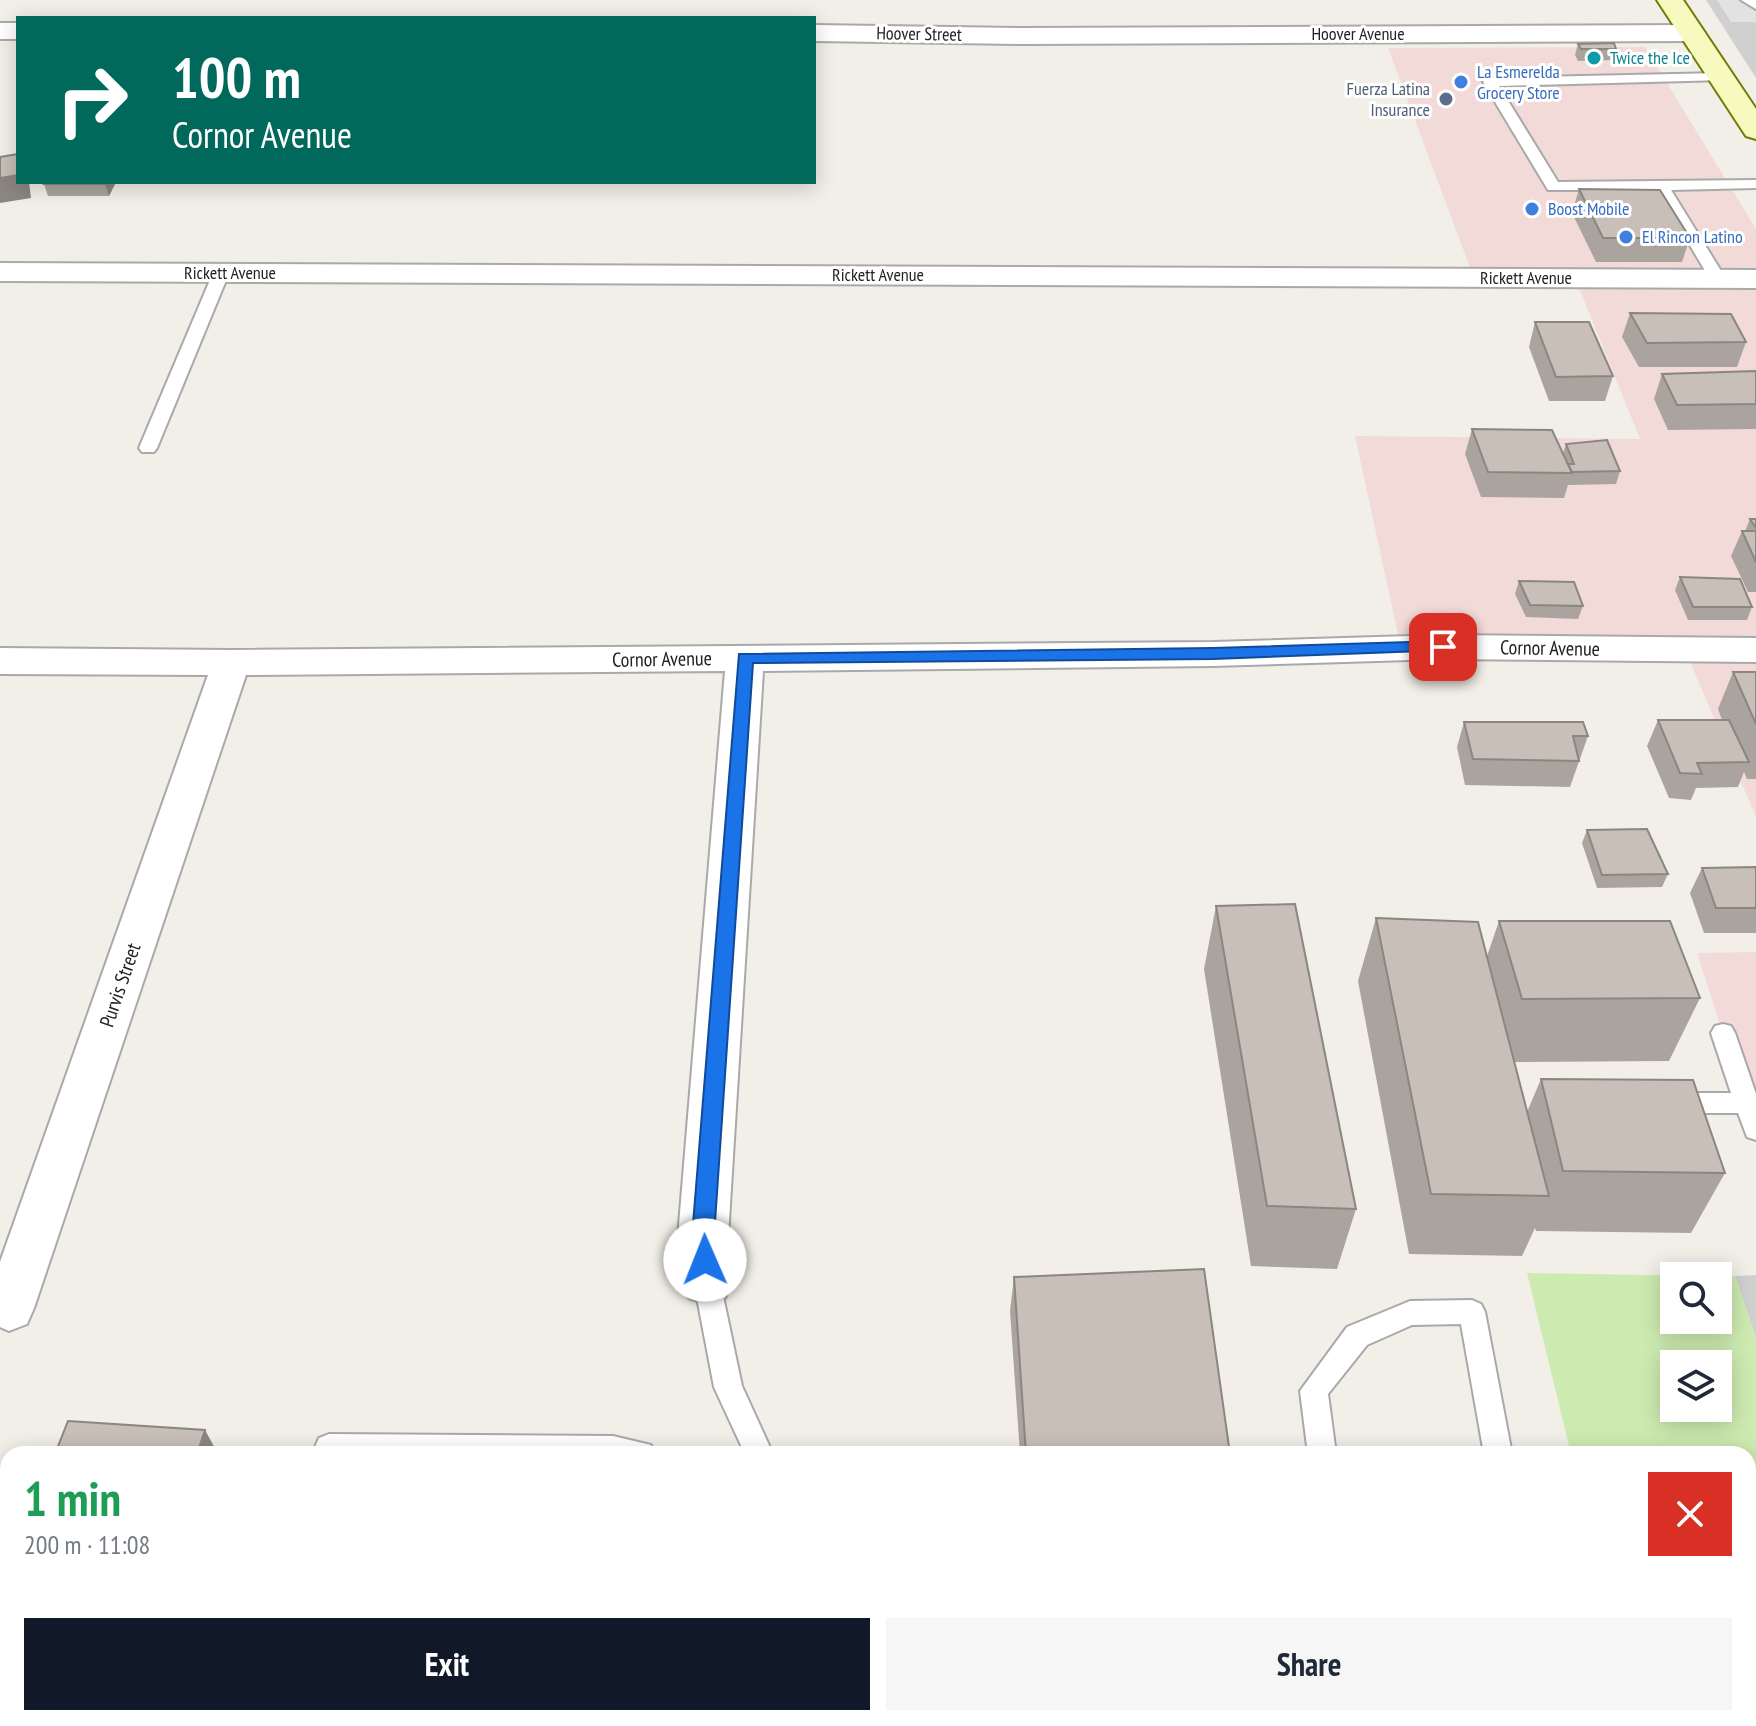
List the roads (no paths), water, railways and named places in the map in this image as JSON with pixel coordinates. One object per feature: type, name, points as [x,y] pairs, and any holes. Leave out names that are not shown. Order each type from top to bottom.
[{"type":"main road","points":[[1670,0],[1756,130]]},
{"type":"street","name":"Hoover Street","points":[[816,33],[1024,36]]},
{"type":"street","name":"Hoover Avenue","points":[[1024,36],[1692,33]]},
{"type":"street","name":"Rickett Avenue","points":[[0,272],[1756,279]]},
{"type":"street","name":"Cornor Avenue","points":[[0,661],[231,663],[1213,654],[1443,647],[1756,650]]},
{"type":"street","points":[[707,1282],[703,1237],[745,658]]},
{"type":"street","name":"Purvis Street","points":[[9,1308],[231,663]]},
{"type":"lane","points":[[1747,0],[1756,5]]},
{"type":"lane","points":[[1721,77],[1490,82],[1553,187],[1756,184]]},
{"type":"lane","points":[[1661,185],[1718,279]]},
{"type":"lane","points":[[148,448],[221,273]]},
{"type":"lane","points":[[1723,1033],[1756,1130]]},
{"type":"lane","points":[[1655,1103],[1745,1103]]},
{"type":"lane","points":[[707,1282],[728,1387],[755,1446]]},
{"type":"lane","points":[[1321,1446],[1314,1391],[1357,1336],[1410,1313],[1472,1312],[1497,1446]]},
{"type":"place","name":"Twice the Ice","points":[[1594,58]]},
{"type":"place","name":"La Esmerelda Grocery Store","points":[[1461,82]]},
{"type":"place","name":"Fuerza Latina Insurance","points":[[1446,99]]},
{"type":"place","name":"Boost Mobile","points":[[1532,209]]},
{"type":"place","name":"El Rincon Latino","points":[[1626,237]]}]
